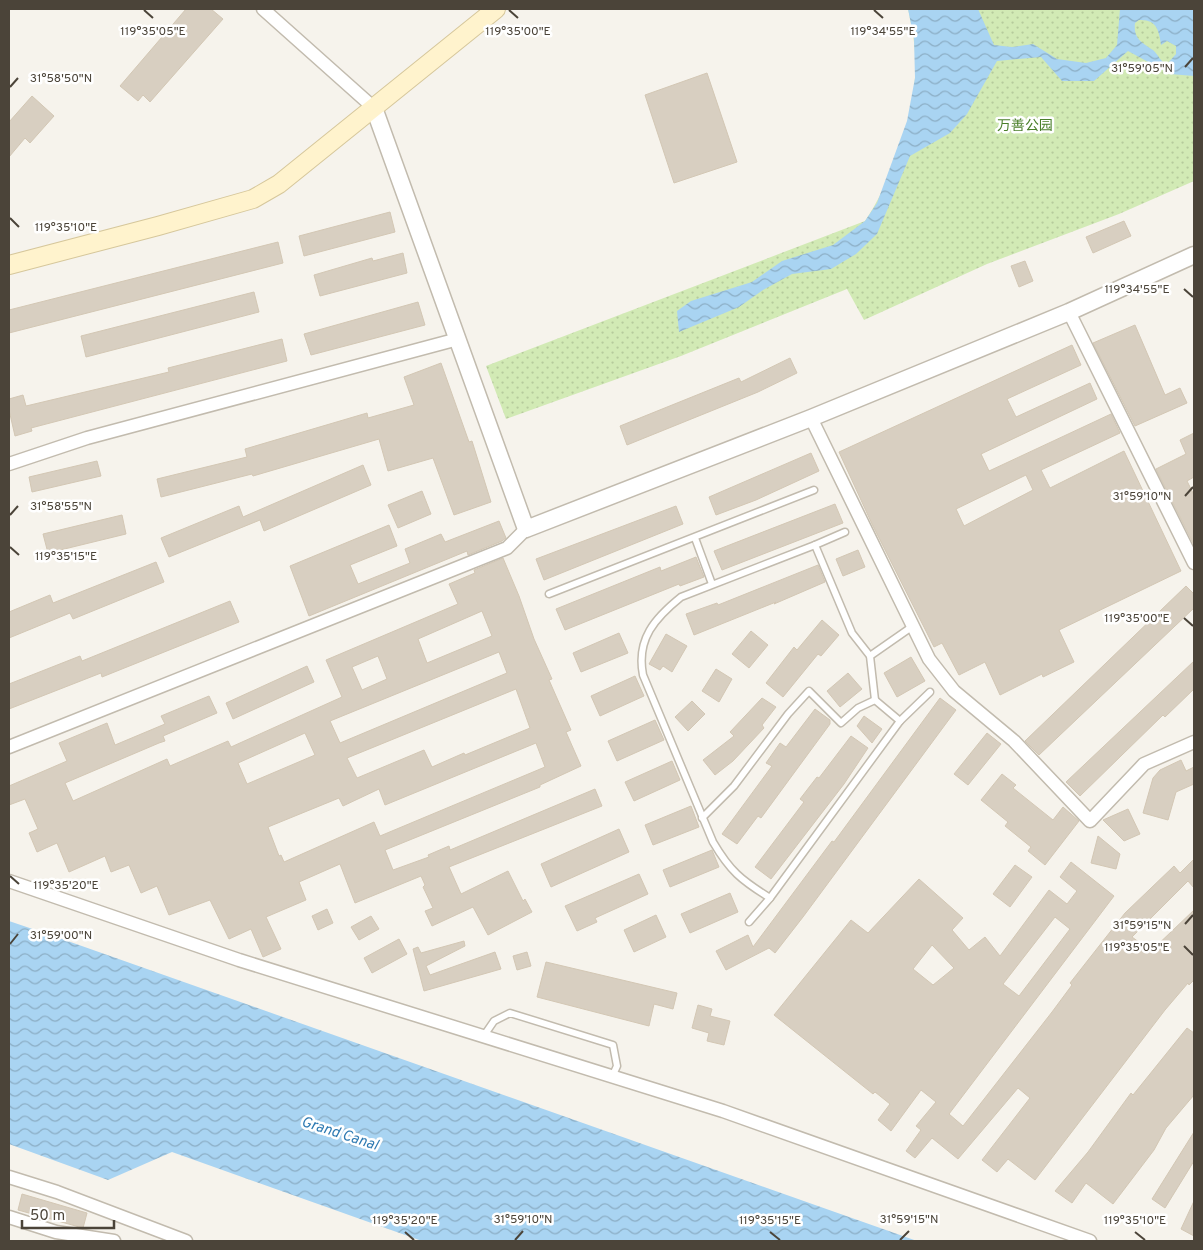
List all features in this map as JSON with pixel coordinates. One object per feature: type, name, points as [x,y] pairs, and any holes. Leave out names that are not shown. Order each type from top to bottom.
[{"type":"main road","points":[[9,265],[158,226],[252,198],[279,184],[496,9]]},
{"type":"street","points":[[263,9],[374,108],[526,529]]},
{"type":"street","points":[[9,747],[507,548],[526,529],[811,418],[1069,312],[1194,255]]},
{"type":"street","points":[[1069,312],[1194,563]]},
{"type":"street","points":[[9,464],[87,438],[458,339]]},
{"type":"street","points":[[811,418],[929,659],[954,690],[1014,741],[1090,822],[1144,764],[1194,742]]},
{"type":"street","points":[[9,881],[239,960],[723,1111],[1090,1241]]},
{"type":"street","points":[[9,1177],[57,1192],[186,1241]]},
{"type":"street","points":[[9,1217],[56,1232],[114,1241]]},
{"type":"lane","points":[[549,594],[814,490]]},
{"type":"lane","points":[[770,898],[751,886],[728,867],[702,818],[643,675],[640,659],[643,643],[652,626],[666,608],[681,597],[845,532]]},
{"type":"lane","points":[[694,538],[712,584]]},
{"type":"lane","points":[[815,545],[852,633],[870,656],[875,700],[900,722]]},
{"type":"lane","points":[[870,656],[912,626]]},
{"type":"lane","points":[[702,818],[734,786],[788,714],[809,691],[841,723],[858,708],[875,700]]},
{"type":"lane","points":[[749,922],[770,898],[900,722],[930,692]]},
{"type":"lane","points":[[483,1037],[494,1021],[510,1013],[613,1045],[617,1066],[612,1077]]},
{"type":"green space","name":"万善公园","points":[[908,9],[1194,9],[1194,181],[1119,214],[987,264],[864,320],[847,289],[681,356],[506,419],[486,366],[865,221],[883,190],[899,152],[910,113],[915,77],[915,60],[913,34]]},
{"type":"water","points":[[908,9],[978,9],[994,45],[1012,47],[1033,44],[1057,59],[1086,63],[1106,58],[1117,45],[1120,9],[1194,9],[1194,76],[1170,74],[1128,51],[1094,81],[1062,81],[1041,57],[997,61],[967,114],[950,133],[910,156],[877,234],[856,254],[831,269],[792,274],[763,290],[739,307],[679,332],[677,311],[691,301],[752,282],[782,261],[833,245],[865,221],[877,203],[907,121],[915,78],[914,39]],"holes":[[[1139,20],[1145,20],[1156,27],[1161,45],[1167,41],[1176,46],[1176,54],[1167,64],[1137,37],[1135,23]]]},
{"type":"water","name":"Grand Canal","points":[[9,921],[917,1241],[422,1241],[172,1152],[108,1180],[9,1144]]},
{"type":"building","points":[[186,9],[211,9],[223,19],[150,102],[143,95],[138,101],[120,86]]},
{"type":"building","points":[[707,73],[737,162],[674,183],[645,95]]},
{"type":"building","points":[[32,96],[54,116],[30,143],[25,138],[9,157],[9,122]]},
{"type":"building","points":[[390,212],[395,232],[304,256],[299,236]]},
{"type":"building","points":[[1124,221],[1131,236],[1093,253],[1086,237]]},
{"type":"building","points":[[278,242],[283,263],[9,333],[9,310]]},
{"type":"building","points":[[403,253],[407,273],[320,296],[314,275],[372,258],[373,261]]},
{"type":"building","points":[[1025,261],[1033,281],[1019,287],[1011,266]]},
{"type":"building","points":[[254,292],[259,312],[86,357],[81,336]]},
{"type":"building","points":[[418,302],[425,325],[311,355],[304,334]]},
{"type":"building","points":[[1135,325],[1165,395],[1180,388],[1187,403],[1135,426],[1093,343]]},
{"type":"building","points":[[282,339],[287,361],[31,428],[32,431],[15,436],[9,410],[9,399],[23,395],[26,406],[169,372],[168,368]]},
{"type":"building","points":[[1072,345],[1081,365],[1007,399],[1016,417],[1090,383],[1097,399],[981,454],[989,471],[1111,414],[1120,433],[1041,470],[1050,488],[1124,451],[1181,571],[1059,630],[1074,662],[1043,677],[1042,674],[1000,695],[985,662],[959,675],[942,643],[934,647],[872,524],[839,452]],"holes":[[[1026,475],[1033,490],[964,526],[956,509]]]},
{"type":"building","points":[[790,358],[797,373],[758,392],[627,445],[620,426],[739,378],[741,382]]},
{"type":"building","points":[[441,363],[469,442],[472,441],[491,502],[454,515],[433,458],[388,471],[379,439],[253,476],[252,474],[161,497],[157,479],[247,457],[245,449],[367,413],[368,418],[414,405],[404,377]]},
{"type":"building","points":[[1194,433],[1194,477],[1187,481],[1194,495],[1194,545],[1156,469],[1186,454],[1180,440]]},
{"type":"building","points":[[811,453],[819,471],[756,500],[716,515],[709,497]]},
{"type":"building","points":[[97,461],[101,476],[32,492],[29,477]]},
{"type":"building","points":[[363,465],[371,485],[264,531],[260,520],[169,557],[161,538],[239,506],[243,517]]},
{"type":"building","points":[[422,491],[431,514],[398,528],[388,505]]},
{"type":"building","points":[[835,504],[843,523],[722,570],[714,551]]},
{"type":"building","points":[[676,506],[683,524],[544,580],[536,559]]},
{"type":"building","points":[[122,515],[126,534],[48,553],[43,534]]},
{"type":"building","points":[[499,521],[506,538],[502,541],[468,555],[467,551],[309,616],[290,566],[389,525],[397,546],[350,565],[358,584],[410,563],[405,549],[441,534],[445,542]]},
{"type":"building","points":[[858,550],[865,567],[843,576],[836,559]]},
{"type":"building","points":[[696,557],[704,577],[680,586],[679,584],[565,630],[556,609],[660,567],[661,571]]},
{"type":"building","points":[[503,558],[534,639],[552,679],[549,680],[571,730],[566,732],[581,766],[540,785],[540,787],[385,850],[393,870],[429,857],[428,855],[449,846],[450,850],[595,789],[602,806],[449,867],[461,894],[508,871],[523,901],[525,899],[532,912],[488,935],[473,907],[432,926],[425,911],[433,908],[423,887],[425,885],[421,876],[355,903],[340,864],[299,882],[306,900],[266,917],[281,949],[263,957],[251,929],[229,939],[210,900],[169,915],[157,886],[141,893],[129,865],[111,872],[105,856],[69,872],[57,843],[37,852],[29,833],[38,829],[25,799],[9,805],[9,786],[67,761],[59,743],[107,723],[115,745],[165,724],[161,716],[209,696],[217,713],[163,736],[165,741],[65,783],[73,801],[167,759],[170,766],[228,741],[231,747],[342,697],[326,660],[458,604],[449,584],[475,573],[474,570]],"holes":[[[482,611],[492,636],[427,663],[418,639]],[[499,652],[507,673],[340,743],[330,721]],[[378,656],[387,679],[362,690],[352,667]],[[516,689],[530,728],[432,767],[424,750],[357,778],[347,758]],[[305,733],[315,755],[247,784],[238,763]],[[536,743],[545,767],[380,836],[374,822],[284,862],[281,855],[279,856],[268,827],[339,798],[343,806],[379,789],[385,805]]]},
{"type":"building","points":[[156,562],[164,582],[73,619],[70,613],[9,638],[9,612],[50,595],[53,603]]},
{"type":"building","points":[[818,565],[825,582],[694,635],[686,614],[717,603],[718,605]]},
{"type":"building","points":[[1186,586],[1194,594],[1194,608],[1039,755],[1025,741]]},
{"type":"building","points":[[230,601],[239,622],[102,677],[101,673],[9,709],[9,684],[80,656],[82,661]]},
{"type":"building","points":[[822,620],[839,635],[821,656],[818,654],[783,697],[766,683],[794,647],[797,650]]},
{"type":"building","points":[[751,631],[768,645],[749,668],[732,654]]},
{"type":"building","points":[[619,633],[628,653],[581,672],[573,653]]},
{"type":"building","points":[[666,634],[687,646],[672,672],[663,666],[660,670],[649,664]]},
{"type":"building","points":[[911,657],[925,681],[897,697],[884,673]]},
{"type":"building","points":[[1194,661],[1194,689],[1165,717],[1163,715],[1080,796],[1066,782]]},
{"type":"building","points":[[307,666],[314,682],[233,719],[226,703]]},
{"type":"building","points":[[716,669],[732,679],[719,702],[702,691]]},
{"type":"building","points":[[848,673],[862,689],[840,707],[827,691]]},
{"type":"building","points":[[635,676],[644,696],[600,716],[591,696]]},
{"type":"building","points":[[762,698],[776,707],[762,725],[764,728],[733,761],[715,775],[703,760],[734,736],[730,732]]},
{"type":"building","points":[[940,698],[956,710],[775,953],[769,948],[726,970],[716,951],[748,935],[753,947],[832,841],[834,842]]},
{"type":"building","points":[[692,701],[705,714],[688,731],[675,717]]},
{"type":"building","points":[[815,709],[830,720],[830,724],[761,818],[758,816],[737,844],[722,834],[772,766],[766,763],[780,743],[786,747]]},
{"type":"building","points":[[864,716],[882,729],[872,743],[857,726]]},
{"type":"building","points":[[655,720],[664,740],[617,761],[608,741]]},
{"type":"building","points":[[987,733],[1001,744],[968,785],[954,774]]},
{"type":"building","points":[[851,736],[868,748],[844,784],[771,879],[755,867],[804,802],[800,799],[817,777],[819,778]]},
{"type":"building","points":[[1181,760],[1186,771],[1194,767],[1194,784],[1176,792],[1168,820],[1143,813],[1153,778],[1160,770]]},
{"type":"building","points":[[672,761],[680,780],[634,801],[625,782]]},
{"type":"building","points":[[1002,774],[1016,785],[1013,788],[1053,820],[1063,807],[1079,821],[1045,865],[1028,851],[1031,847],[1005,826],[1008,822],[981,800]]},
{"type":"building","points":[[691,806],[699,827],[653,845],[645,825]]},
{"type":"building","points":[[1128,809],[1140,834],[1124,841],[1103,820]]},
{"type":"building","points":[[619,829],[629,852],[551,887],[541,864]]},
{"type":"building","points":[[1098,836],[1120,854],[1116,869],[1091,863]]},
{"type":"building","points":[[712,850],[719,867],[670,887],[663,870]]},
{"type":"building","points":[[1194,859],[1194,888],[1188,881],[1132,937],[1151,951],[1194,910],[1194,980],[1189,985],[1188,983],[1165,1010],[1035,1180],[1008,1159],[997,1172],[982,1160],[1030,1098],[1018,1088],[958,1159],[932,1138],[915,1158],[906,1151],[921,1130],[916,1126],[936,1102],[921,1090],[891,1131],[878,1120],[890,1104],[875,1092],[873,1094],[774,1015],[851,920],[868,933],[919,879],[963,918],[952,930],[969,950],[985,937],[1000,956],[1049,890],[1067,904],[1077,891],[1060,877],[1071,862],[1114,896],[949,1114],[963,1126],[1052,1012],[1072,985],[1070,983],[1125,913],[1174,866],[1180,873]],"holes":[[[1055,917],[1070,929],[1019,996],[1003,984]],[[932,945],[954,968],[933,985],[913,969]]]},
{"type":"building","points":[[1015,865],[1032,877],[1010,907],[993,894]]},
{"type":"building","points":[[639,874],[648,894],[595,918],[597,922],[577,931],[565,906]]},
{"type":"building","points":[[730,893],[738,912],[690,933],[681,914]]},
{"type":"building","points":[[327,909],[333,923],[318,930],[312,916]]},
{"type":"building","points":[[656,915],[666,937],[634,952],[624,930]]},
{"type":"building","points":[[371,916],[379,929],[359,940],[351,927]]},
{"type":"building","points":[[399,939],[407,954],[372,973],[364,958]]},
{"type":"building","points":[[464,941],[465,946],[426,966],[430,975],[495,952],[501,969],[424,991],[413,949],[418,947],[421,953]]},
{"type":"building","points":[[527,952],[531,966],[517,970],[513,956]]},
{"type":"building","points":[[546,962],[677,993],[673,1009],[654,1004],[649,1026],[537,997]]},
{"type":"building","points":[[698,1005],[712,1009],[710,1016],[730,1021],[724,1045],[707,1041],[709,1033],[692,1028]]},
{"type":"building","points":[[1187,1028],[1194,1033],[1194,1095],[1166,1128],[1154,1150],[1113,1204],[1086,1183],[1072,1203],[1055,1191],[1088,1152],[1131,1093],[1133,1095]]},
{"type":"building","points":[[1194,1132],[1194,1161],[1165,1208],[1152,1199]]},
{"type":"building","points":[[22,1194],[87,1213],[83,1228],[18,1210]]},
{"type":"building","points":[[1194,1201],[1194,1236],[1181,1229]]}]
